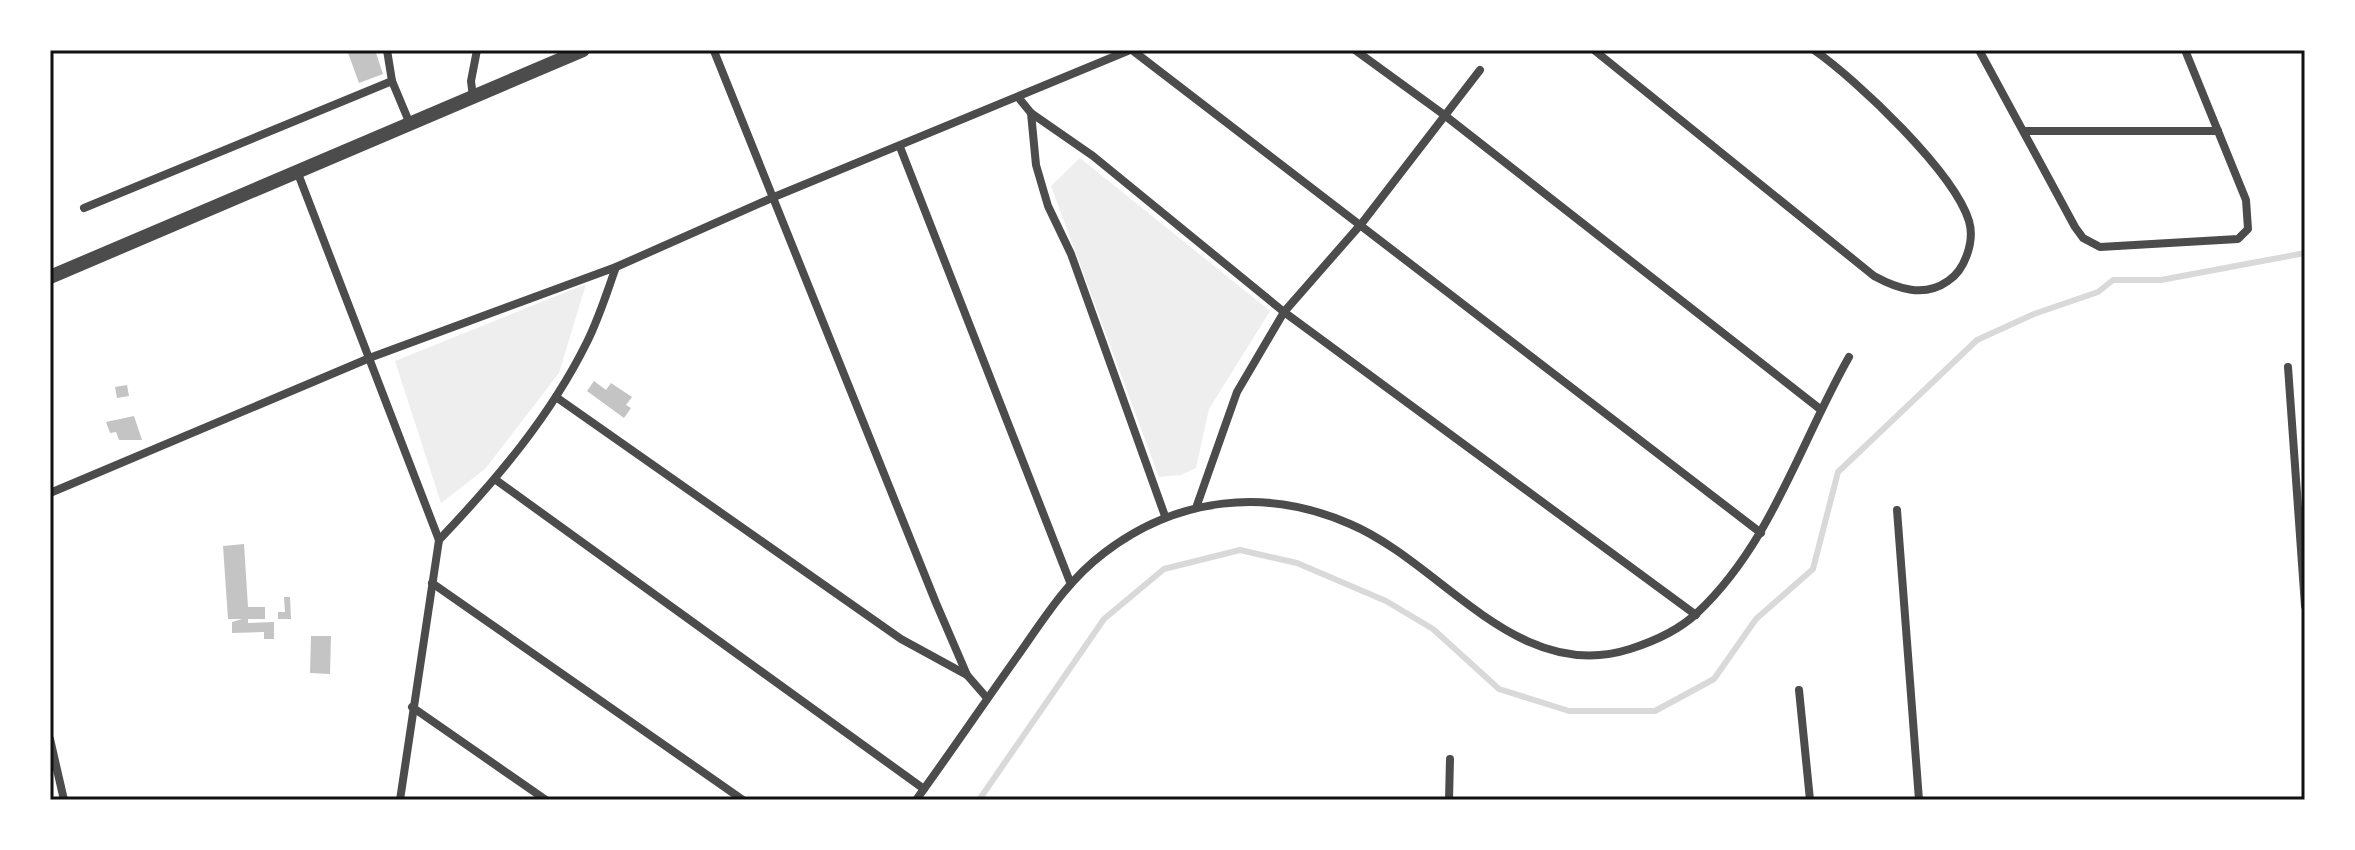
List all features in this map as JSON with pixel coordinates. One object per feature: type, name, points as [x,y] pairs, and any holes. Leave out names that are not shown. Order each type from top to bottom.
[{"type":"street","points":[[387,50],[392,81],[410,124]]},
{"type":"street","points":[[474,98],[471,81],[477,50]]},
{"type":"street","points":[[50,277],[583,50]]},
{"type":"street","points":[[50,493],[372,357],[616,267],[774,197],[1131,50],[1362,223],[1761,533]]},
{"type":"street","points":[[1355,50],[1443,114],[1820,409]]},
{"type":"street","points":[[1594,50],[1874,276],[1912,291],[1935,290],[1953,278],[1970,248],[1971,230],[1962,203],[1891,120],[1814,50]]},
{"type":"street","points":[[1979,50],[2075,227],[2083,238],[2100,247],[2238,239],[2245,235],[2251,223],[2246,200],[2185,50]]},
{"type":"street","points":[[714,51],[967,675],[987,698]]},
{"type":"street","points":[[1197,505],[1237,392],[1284,312],[1362,223],[1443,114],[1480,70]]},
{"type":"street","points":[[84,208],[392,81]]},
{"type":"street","points":[[1018,97],[1031,113],[1093,156],[1284,312],[1696,615]]},
{"type":"street","points":[[1031,113],[1036,165],[1165,516]]},
{"type":"street","points":[[2024,131],[2218,131]]},
{"type":"street","points":[[900,147],[1070,582]]},
{"type":"street","points":[[297,170],[372,357],[439,540],[400,800]]},
{"type":"street","points":[[439,540],[496,480],[556,397],[588,341],[616,267]]},
{"type":"street","points":[[916,800],[1070,582],[1105,552],[1165,516],[1197,505],[1249,502],[1308,508],[1353,524],[1505,631],[1577,654],[1616,653],[1659,639],[1696,615],[1727,580],[1761,533],[1820,409],[1849,357]]},
{"type":"street","points":[[2288,367],[2305,606]]},
{"type":"street","points":[[556,397],[909,644],[967,675]]},
{"type":"street","points":[[496,480],[924,789]]},
{"type":"street","points":[[1897,510],[1919,800]]},
{"type":"street","points":[[432,583],[743,800]]},
{"type":"street","points":[[1799,690],[1810,800]]},
{"type":"street","points":[[412,707],[546,800]]},
{"type":"street","points":[[50,739],[64,800]]},
{"type":"street","points":[[1449,800],[1450,759]]},
{"type":"shaded area","points":[[1080,158],[1270,311],[1209,409],[1196,468],[1181,475],[1159,477],[1051,186]]},
{"type":"shaded area","points":[[586,284],[559,373],[485,469],[441,503],[395,361]]},
{"type":"building","points":[[347,50],[375,50],[383,74],[359,83]]},
{"type":"building","points":[[594,381],[606,390],[611,383],[632,397],[626,405],[631,408],[624,418],[587,391]]},
{"type":"building","points":[[127,385],[129,396],[117,398],[115,387]]},
{"type":"building","points":[[134,416],[142,440],[119,440],[116,432],[110,433],[106,422]]},
{"type":"building","points":[[244,544],[248,607],[265,607],[265,619],[248,619],[248,623],[274,622],[274,639],[264,639],[264,632],[232,633],[232,622],[242,619],[228,619],[223,546]]},
{"type":"building","points":[[284,597],[290,597],[291,619],[278,619],[278,612],[285,612]]},
{"type":"building","points":[[311,636],[331,636],[330,674],[310,673]]},
{"type":"waterway","points":[[979,800],[1104,619],[1164,569],[1240,550],[1297,563],[1386,601],[1433,629],[1499,689],[1569,711],[1655,711],[1714,679],[1756,619],[1813,569],[1838,472],[1977,340],[2034,314],[2098,292],[2113,280],[2161,280],[2305,253]]}]
